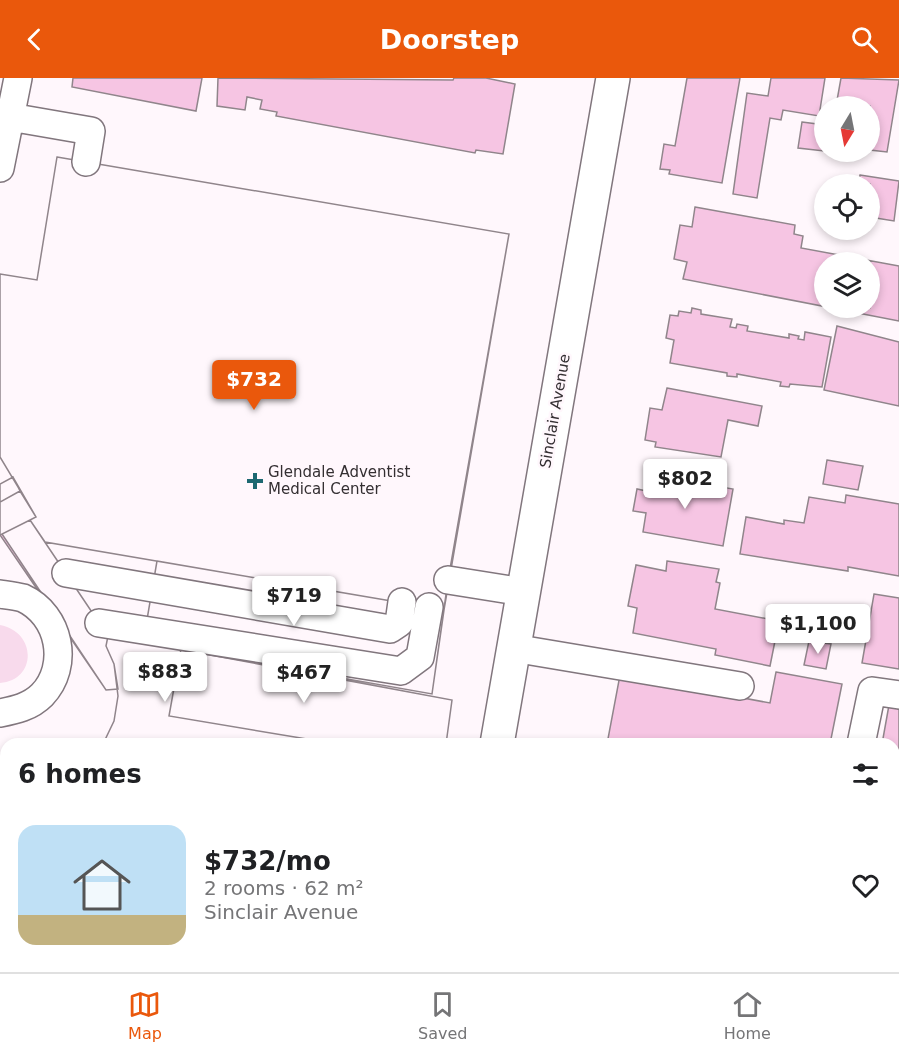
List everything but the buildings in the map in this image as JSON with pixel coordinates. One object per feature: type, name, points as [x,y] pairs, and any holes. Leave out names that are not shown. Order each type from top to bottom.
[{"type":"street","name":"Sinclair Avenue","points":[[498,738],[613,78]]},
{"type":"lane","points":[[0,168],[18,78]]},
{"type":"lane","points":[[10,117],[92,131],[87,162]]},
{"type":"lane","points":[[66,573],[390,629],[399,623],[402,602]]},
{"type":"lane","points":[[448,580],[523,592]]},
{"type":"lane","points":[[5,595],[36,585]]},
{"type":"lane","points":[[0,713],[22,709],[41,696],[54,677],[59,654],[54,621],[22,598],[5,595]]},
{"type":"lane","points":[[99,623],[401,671],[420,657],[429,607]]},
{"type":"lane","points":[[513,648],[740,686]]},
{"type":"lane","points":[[862,738],[873,691],[899,695]]},
{"type":"shaded area","points":[[0,625],[12,629],[21,637],[28,656],[21,674],[12,680],[0,683]]},
{"type":"place","name":"Glendale Adventist Medical Center","points":[[255,481]]}]
